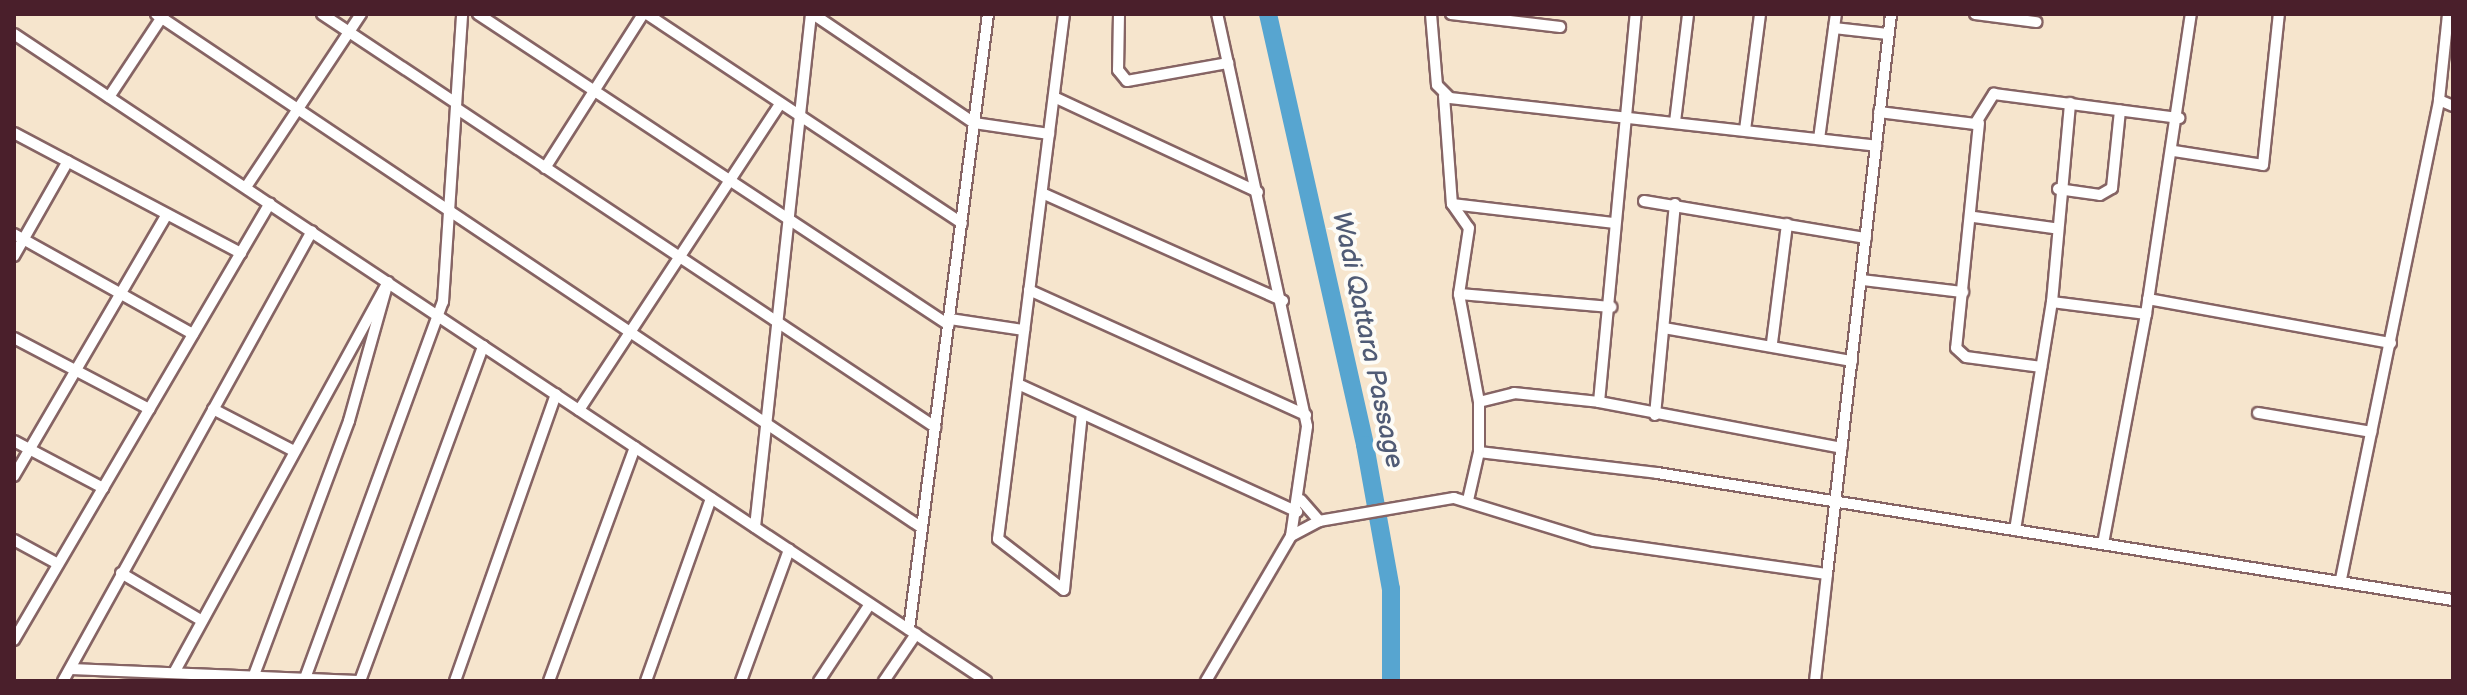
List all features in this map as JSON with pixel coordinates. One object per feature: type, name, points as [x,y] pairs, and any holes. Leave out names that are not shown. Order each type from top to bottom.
[{"type":"street","points":[[322,14],[545,168],[935,427]]},
{"type":"street","points":[[246,187],[361,14]]},
{"type":"street","points":[[306,678],[438,315],[449,209],[462,14]]},
{"type":"street","points":[[478,14],[949,322],[1024,330]]},
{"type":"street","points":[[545,168],[645,14],[962,223]]},
{"type":"street","points":[[755,527],[812,14],[974,123],[1049,134]]},
{"type":"street","points":[[884,681],[912,632],[922,528],[988,18],[976,14]]},
{"type":"street","points":[[1064,14],[998,539],[1064,590],[1082,414]]},
{"type":"street","points":[[1119,14],[1118,70],[1127,81],[1228,63]]},
{"type":"street","points":[[1206,681],[1291,536],[1301,500],[1306,415],[1217,14]]},
{"type":"street","points":[[1431,14],[1444,96],[1452,204],[1469,228],[1459,294],[1479,402],[1479,452],[1468,500]]},
{"type":"street","points":[[1451,14],[1560,27]]},
{"type":"street","points":[[1599,402],[1611,307],[1613,223],[1623,115],[1636,14]]},
{"type":"street","points":[[1675,122],[1688,14]]},
{"type":"street","points":[[1745,130],[1760,14]]},
{"type":"street","points":[[1819,139],[1836,14]]},
{"type":"street","points":[[1815,681],[1891,14]]},
{"type":"street","points":[[1975,14],[2036,22]]},
{"type":"street","points":[[2103,543],[2174,151],[2191,14]]},
{"type":"street","points":[[2174,151],[2263,165],[2279,14]]},
{"type":"street","points":[[2341,579],[2439,100],[2448,14]]},
{"type":"street","points":[[109,97],[161,15],[922,528]]},
{"type":"street","points":[[1834,28],[1888,34]]},
{"type":"street","points":[[14,34],[984,681]]},
{"type":"street","points":[[2041,367],[1959,354],[1963,292],[1974,217],[1979,123],[1989,94],[2179,118]]},
{"type":"street","points":[[1444,96],[1876,146]]},
{"type":"street","points":[[1054,97],[1258,192]]},
{"type":"street","points":[[2439,100],[2453,106]]},
{"type":"street","points":[[579,410],[781,103]]},
{"type":"street","points":[[2015,530],[2052,302],[2053,228],[2070,103]]},
{"type":"street","points":[[2058,189],[2100,195],[2112,188],[2120,110]]},
{"type":"street","points":[[1879,112],[1979,123]]},
{"type":"street","points":[[14,133],[241,253]]},
{"type":"street","points":[[14,256],[19,237],[68,161]]},
{"type":"street","points":[[1042,193],[1283,301]]},
{"type":"street","points":[[1644,201],[1866,238]]},
{"type":"street","points":[[14,640],[270,203]]},
{"type":"street","points":[[1452,204],[1613,223]]},
{"type":"street","points":[[1655,415],[1675,204]]},
{"type":"street","points":[[14,476],[167,214]]},
{"type":"street","points":[[1974,217],[2053,228]]},
{"type":"street","points":[[1772,343],[1787,224]]},
{"type":"street","points":[[63,681],[312,231]]},
{"type":"street","points":[[19,237],[193,334]]},
{"type":"street","points":[[1862,280],[1963,292]]},
{"type":"street","points":[[175,671],[199,619],[388,282]]},
{"type":"street","points":[[255,673],[349,421],[388,282]]},
{"type":"street","points":[[1029,290],[1306,415]]},
{"type":"street","points":[[1459,294],[1611,307]]},
{"type":"street","points":[[2148,299],[2391,343]]},
{"type":"street","points":[[2052,302],[2146,314]]},
{"type":"street","points":[[1664,328],[1772,343],[1852,361]]},
{"type":"street","points":[[14,338],[149,409]]},
{"type":"street","points":[[71,669],[255,673],[359,681],[483,346]]},
{"type":"street","points":[[1018,384],[1297,512]]},
{"type":"street","points":[[1479,402],[1514,393],[1599,402],[1842,448]]},
{"type":"street","points":[[455,681],[556,394]]},
{"type":"street","points":[[213,409],[292,450]]},
{"type":"street","points":[[2258,413],[2371,432]]},
{"type":"street","points":[[14,441],[103,488]]},
{"type":"street","points":[[549,681],[635,447]]},
{"type":"street","points":[[1479,452],[1836,502],[2341,579],[2453,600]]},
{"type":"street","points":[[646,681],[711,498]]},
{"type":"street","points":[[1301,500],[1319,521]]},
{"type":"street","points":[[1291,536],[1319,521],[1397,505],[1468,500],[1594,541],[1827,574]]},
{"type":"street","points":[[14,540],[58,564]]},
{"type":"street","points":[[741,681],[789,550]]},
{"type":"street","points":[[121,573],[199,619]]},
{"type":"street","points":[[819,681],[870,604]]},
{"type":"waterway","name":"Wadi Qattara Passage","points":[[1268,14],[1365,445],[1391,589],[1391,681]]}]
